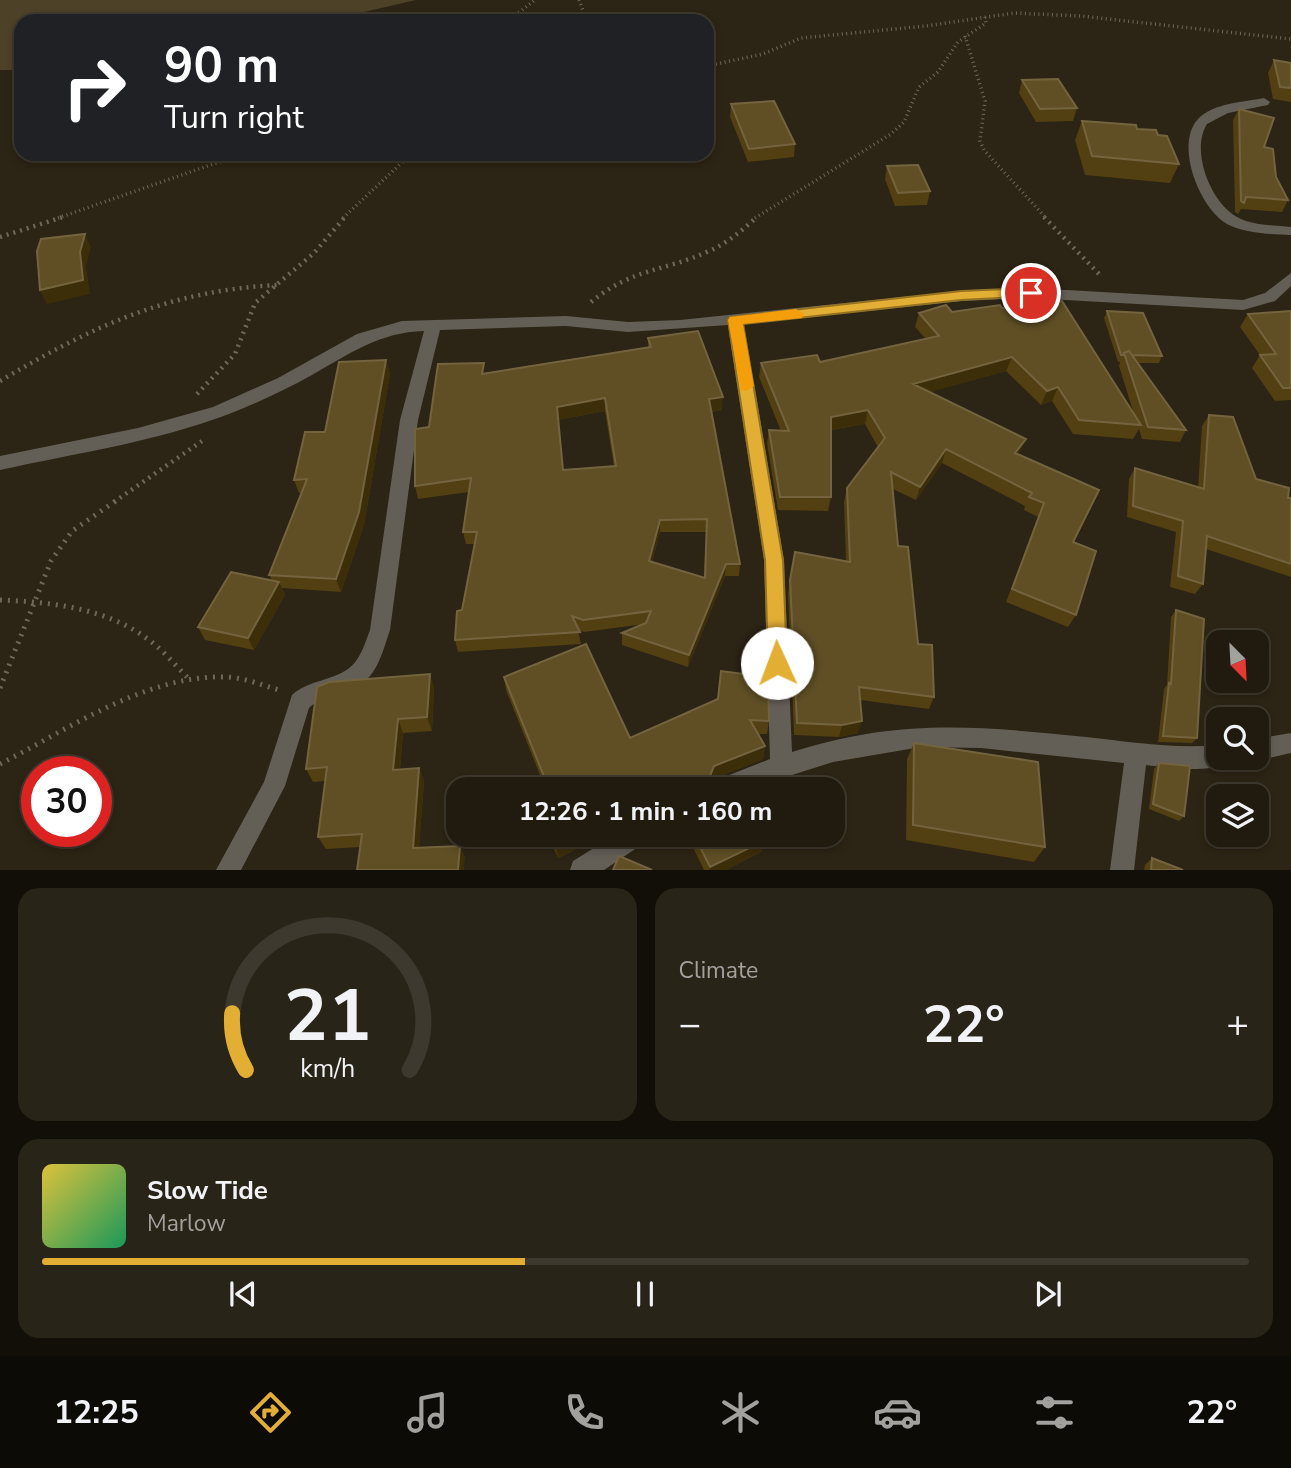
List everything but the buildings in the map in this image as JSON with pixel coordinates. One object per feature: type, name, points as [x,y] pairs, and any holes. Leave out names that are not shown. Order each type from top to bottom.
[{"type":"street","points":[[1264,102],[1214,114],[1201,122],[1194,135],[1195,159],[1210,196],[1226,217],[1251,227],[1291,231]]},
{"type":"street","points":[[0,463],[162,429],[267,392],[368,334],[401,326],[566,321],[628,327],[735,320],[961,296],[1031,293],[1243,305],[1270,297],[1291,278]]},
{"type":"street","points":[[735,320],[774,560],[781,766]]},
{"type":"street","points":[[228,870],[274,786],[292,718],[304,696],[349,680],[371,656],[380,630],[409,420],[434,324]]},
{"type":"street","points":[[753,777],[834,751],[946,736],[1136,752],[1180,759],[1206,757]]},
{"type":"street","points":[[1269,747],[1291,743]]},
{"type":"street","points":[[1122,870],[1136,752]]},
{"type":"street","points":[[582,870],[617,847]]},
{"type":"path","points":[[517,14],[535,0]]},
{"type":"path","points":[[714,65],[754,56],[801,38],[1042,12],[1291,38]]},
{"type":"path","points":[[566,321],[611,286],[638,273],[706,253],[728,242],[765,210],[891,134],[904,122],[919,87],[938,72],[965,36],[986,23],[985,17]]},
{"type":"path","points":[[965,36],[987,104],[988,115],[980,141],[987,160],[1023,192],[1058,234],[1126,298]]},
{"type":"path","points":[[0,237],[115,200],[223,161]]},
{"type":"path","points":[[162,429],[235,354],[256,303],[314,253],[353,207],[403,161]]},
{"type":"path","points":[[0,381],[53,348],[136,309],[228,286],[278,285]]},
{"type":"path","points":[[0,688],[51,561],[72,531],[206,438]]},
{"type":"path","points":[[0,600],[35,600],[112,618],[146,638],[188,678]]},
{"type":"path","points":[[0,764],[135,697],[188,678],[230,677],[304,696]]},
{"type":"shaded area","points":[[0,0],[416,0],[355,14],[14,14],[14,70],[0,70]]},
{"type":"slow traffic","points":[[746,386],[735,320],[796,314]]},
{"type":"route","points":[[777,663],[774,560],[735,320],[961,296],[1031,293]]}]
